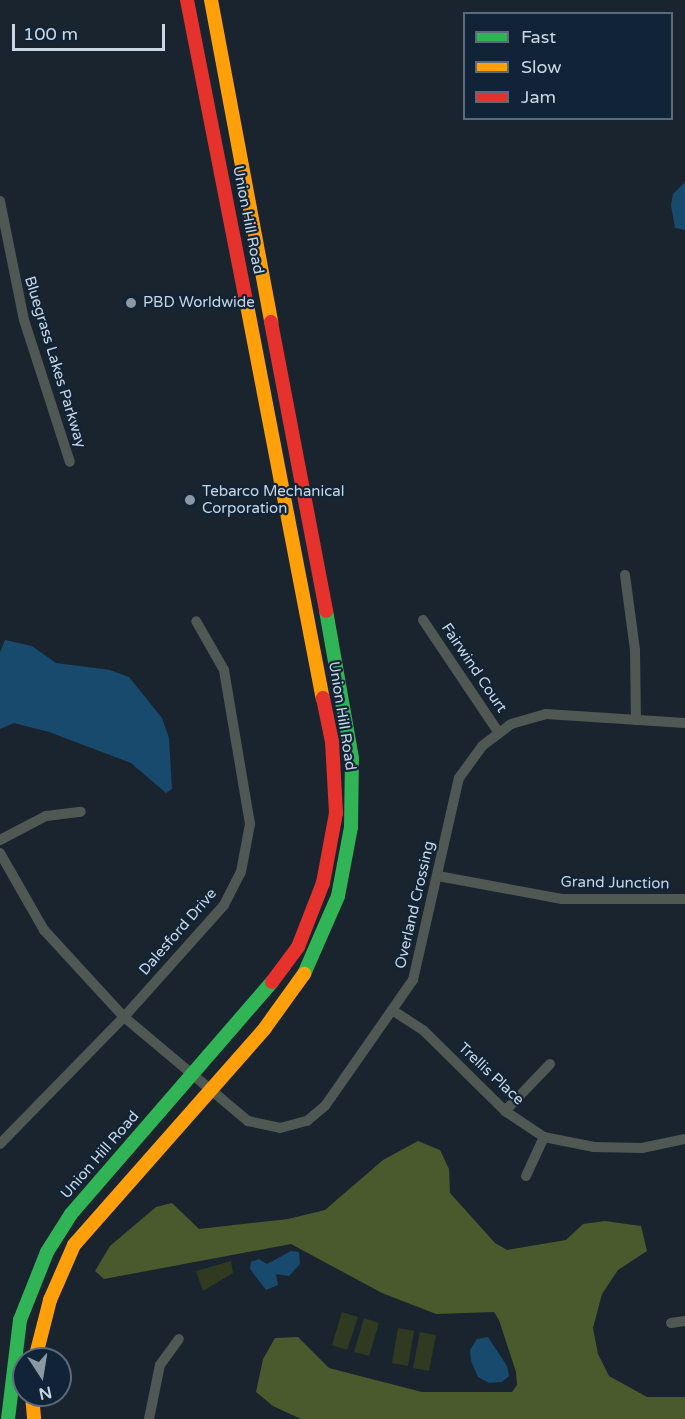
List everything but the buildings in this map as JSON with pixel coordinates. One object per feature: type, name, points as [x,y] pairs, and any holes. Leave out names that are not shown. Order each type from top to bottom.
[{"type":"street","name":"Union Hill Road","points":[[8,1419],[20,1320],[47,1252],[71,1214],[285,967],[298,947],[323,883],[336,813],[332,742],[187,0]]},
{"type":"street","name":"Union Hill Road","points":[[38,1347],[50,1300],[74,1245],[265,1028],[316,955],[338,896],[351,826],[353,790],[344,709],[211,0]]},
{"type":"street","name":"Bluegrass Lakes Parkway","points":[[0,201],[24,320],[70,462]]},
{"type":"street","points":[[625,575],[635,650],[636,720]]},
{"type":"street","name":"Fairwind Court","points":[[423,620],[499,733]]},
{"type":"street","name":"Dalesford Drive","points":[[0,1144],[124,1017],[224,905],[241,872],[250,824],[224,670],[196,621]]},
{"type":"street","name":"Overland Crossing","points":[[0,854],[44,930],[124,1017],[248,1121],[280,1128],[307,1121],[325,1106],[413,980],[459,778],[483,746],[512,724],[546,714],[685,723]]},
{"type":"street","points":[[0,840],[46,816],[81,812]]},
{"type":"street","name":"Grand Junction","points":[[438,876],[562,899],[685,899]]},
{"type":"street","name":"Trellis Place","points":[[392,1010],[423,1030],[505,1111],[544,1137],[594,1147],[642,1148],[685,1139]]},
{"type":"street","points":[[505,1111],[550,1064]]},
{"type":"street","points":[[526,1176],[544,1137]]},
{"type":"street","points":[[670,1323],[685,1321]]},
{"type":"street","points":[[150,1419],[160,1365],[180,1339]]},
{"type":"green space","points":[[418,1141],[440,1150],[449,1169],[450,1193],[495,1243],[507,1250],[566,1240],[583,1224],[605,1221],[641,1226],[647,1251],[618,1270],[602,1294],[593,1328],[598,1354],[609,1376],[647,1397],[685,1397],[685,1419],[301,1419],[273,1406],[256,1392],[263,1359],[275,1338],[298,1337],[329,1368],[422,1392],[512,1392],[517,1385],[516,1372],[499,1320],[494,1312],[436,1314],[382,1293],[291,1244],[104,1279],[95,1271],[110,1246],[156,1207],[172,1203],[199,1229],[288,1219],[325,1210],[383,1160]]},
{"type":"green space","points":[[231,1261],[233,1273],[203,1291],[196,1271]]},
{"type":"green space","points":[[342,1312],[358,1317],[347,1350],[332,1345]]},
{"type":"green space","points":[[364,1318],[379,1323],[369,1356],[354,1352]]},
{"type":"green space","points":[[398,1328],[414,1331],[408,1366],[392,1363]]},
{"type":"green space","points":[[420,1332],[436,1335],[429,1371],[413,1368]]},
{"type":"water","points":[[685,182],[685,230],[675,228],[671,205],[673,194]]},
{"type":"water","points":[[5,640],[32,646],[56,663],[110,670],[129,677],[162,718],[169,738],[172,789],[166,793],[131,763],[49,732],[14,723],[0,729],[0,652]]},
{"type":"water","points":[[291,1251],[299,1252],[300,1264],[289,1276],[276,1274],[278,1285],[266,1290],[250,1269],[251,1262],[259,1259],[267,1264]]},
{"type":"water","points":[[488,1337],[507,1366],[509,1376],[502,1382],[489,1383],[478,1377],[471,1361],[470,1350],[477,1339]]},
{"type":"traffic: fast","points":[[304,974],[338,896],[351,827],[352,758],[326,611]]},
{"type":"traffic: fast","points":[[8,1419],[20,1320],[47,1252],[71,1214],[272,982]]},
{"type":"traffic: slow","points":[[211,0],[271,322]]},
{"type":"traffic: slow","points":[[246,300],[323,698]]},
{"type":"traffic: slow","points":[[38,1347],[50,1300],[74,1245],[265,1028],[304,974]]},
{"type":"traffic: slow","points":[[33,1407],[34,1419]]},
{"type":"traffic: jam","points":[[187,0],[246,300]]},
{"type":"traffic: jam","points":[[271,322],[326,611]]},
{"type":"traffic: jam","points":[[272,982],[298,947],[323,883],[336,813],[332,742],[323,698]]},
{"type":"place","name":"PBD Worldwide","points":[[131,303]]},
{"type":"place","name":"Tebarco Mechanical Corporation","points":[[190,500]]}]
